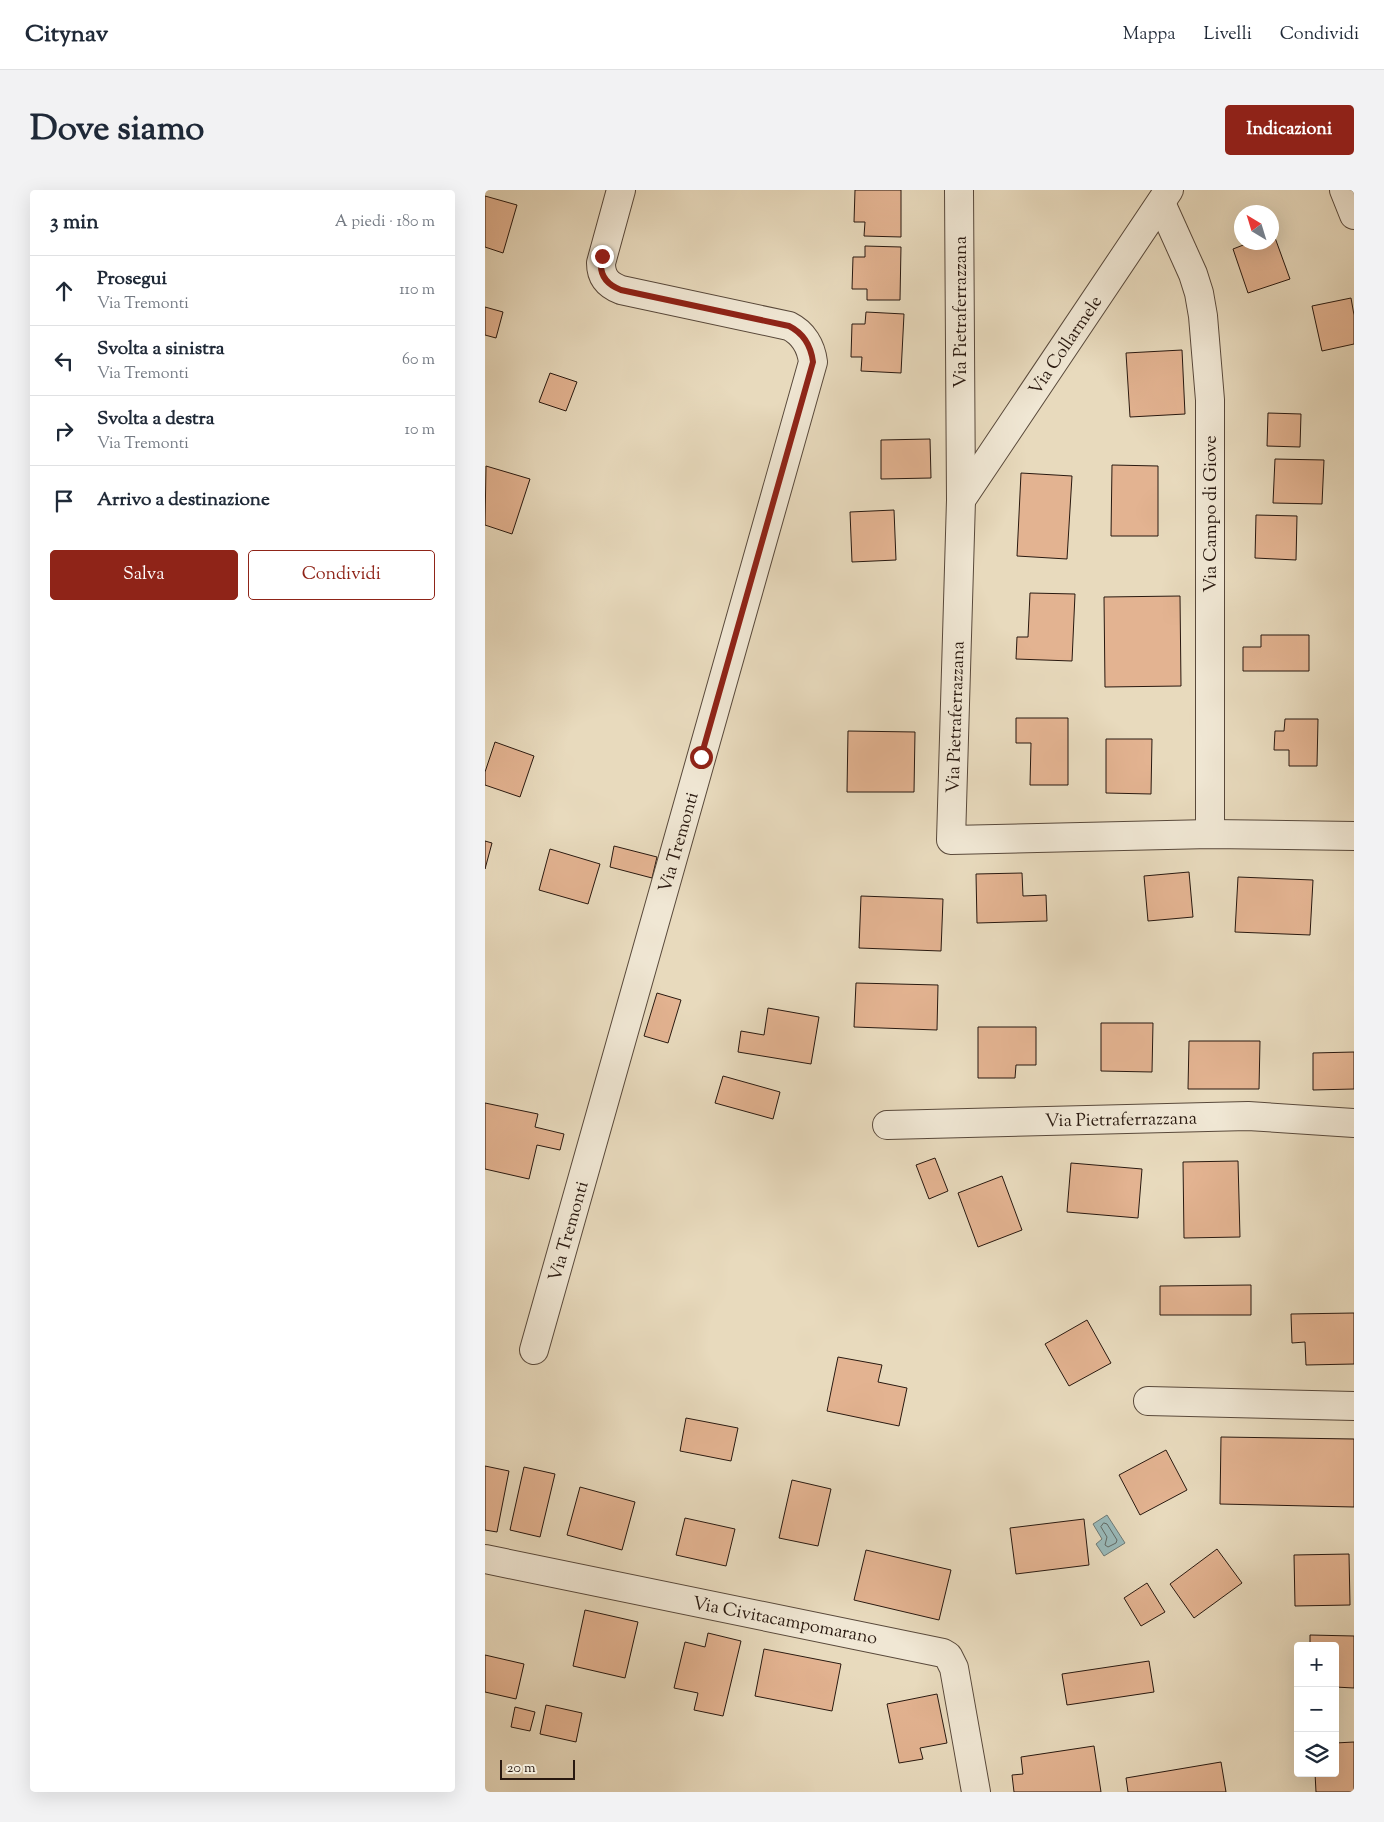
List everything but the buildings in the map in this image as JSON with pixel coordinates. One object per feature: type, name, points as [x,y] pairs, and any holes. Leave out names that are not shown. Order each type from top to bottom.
[{"type":"street","name":"Via Tremonti","points":[[534,1350],[813,362],[810,348],[797,330],[789,326],[621,290],[605,280],[601,272],[601,263],[621,190]]},
{"type":"street","name":"Via Pietraferrazzana","points":[[959,190],[961,500],[951,840],[1210,834],[1354,836]]},
{"type":"street","points":[[1344,190],[1354,215]]},
{"type":"street","name":"Via Collarmele","points":[[961,500],[1165,196]]},
{"type":"street","name":"Via Campo di Giove","points":[[1165,196],[1199,293],[1203,316],[1210,400],[1210,834]]},
{"type":"street","name":"Via Pietraferrazzana","points":[[887,1125],[1248,1116],[1354,1123]]},
{"type":"street","points":[[1148,1401],[1354,1406]]},
{"type":"street","name":"Via Civitacampomarano","points":[[485,1559],[943,1653],[948,1656],[954,1668],[976,1792]]},
{"type":"water","points":[[1107,1515],[1125,1543],[1104,1556],[1096,1544],[1102,1539],[1093,1524]]},
{"type":"route","points":[[602,256],[601,272],[605,280],[612,286],[621,290],[789,326],[803,336],[812,355],[813,362],[701,757]]}]
